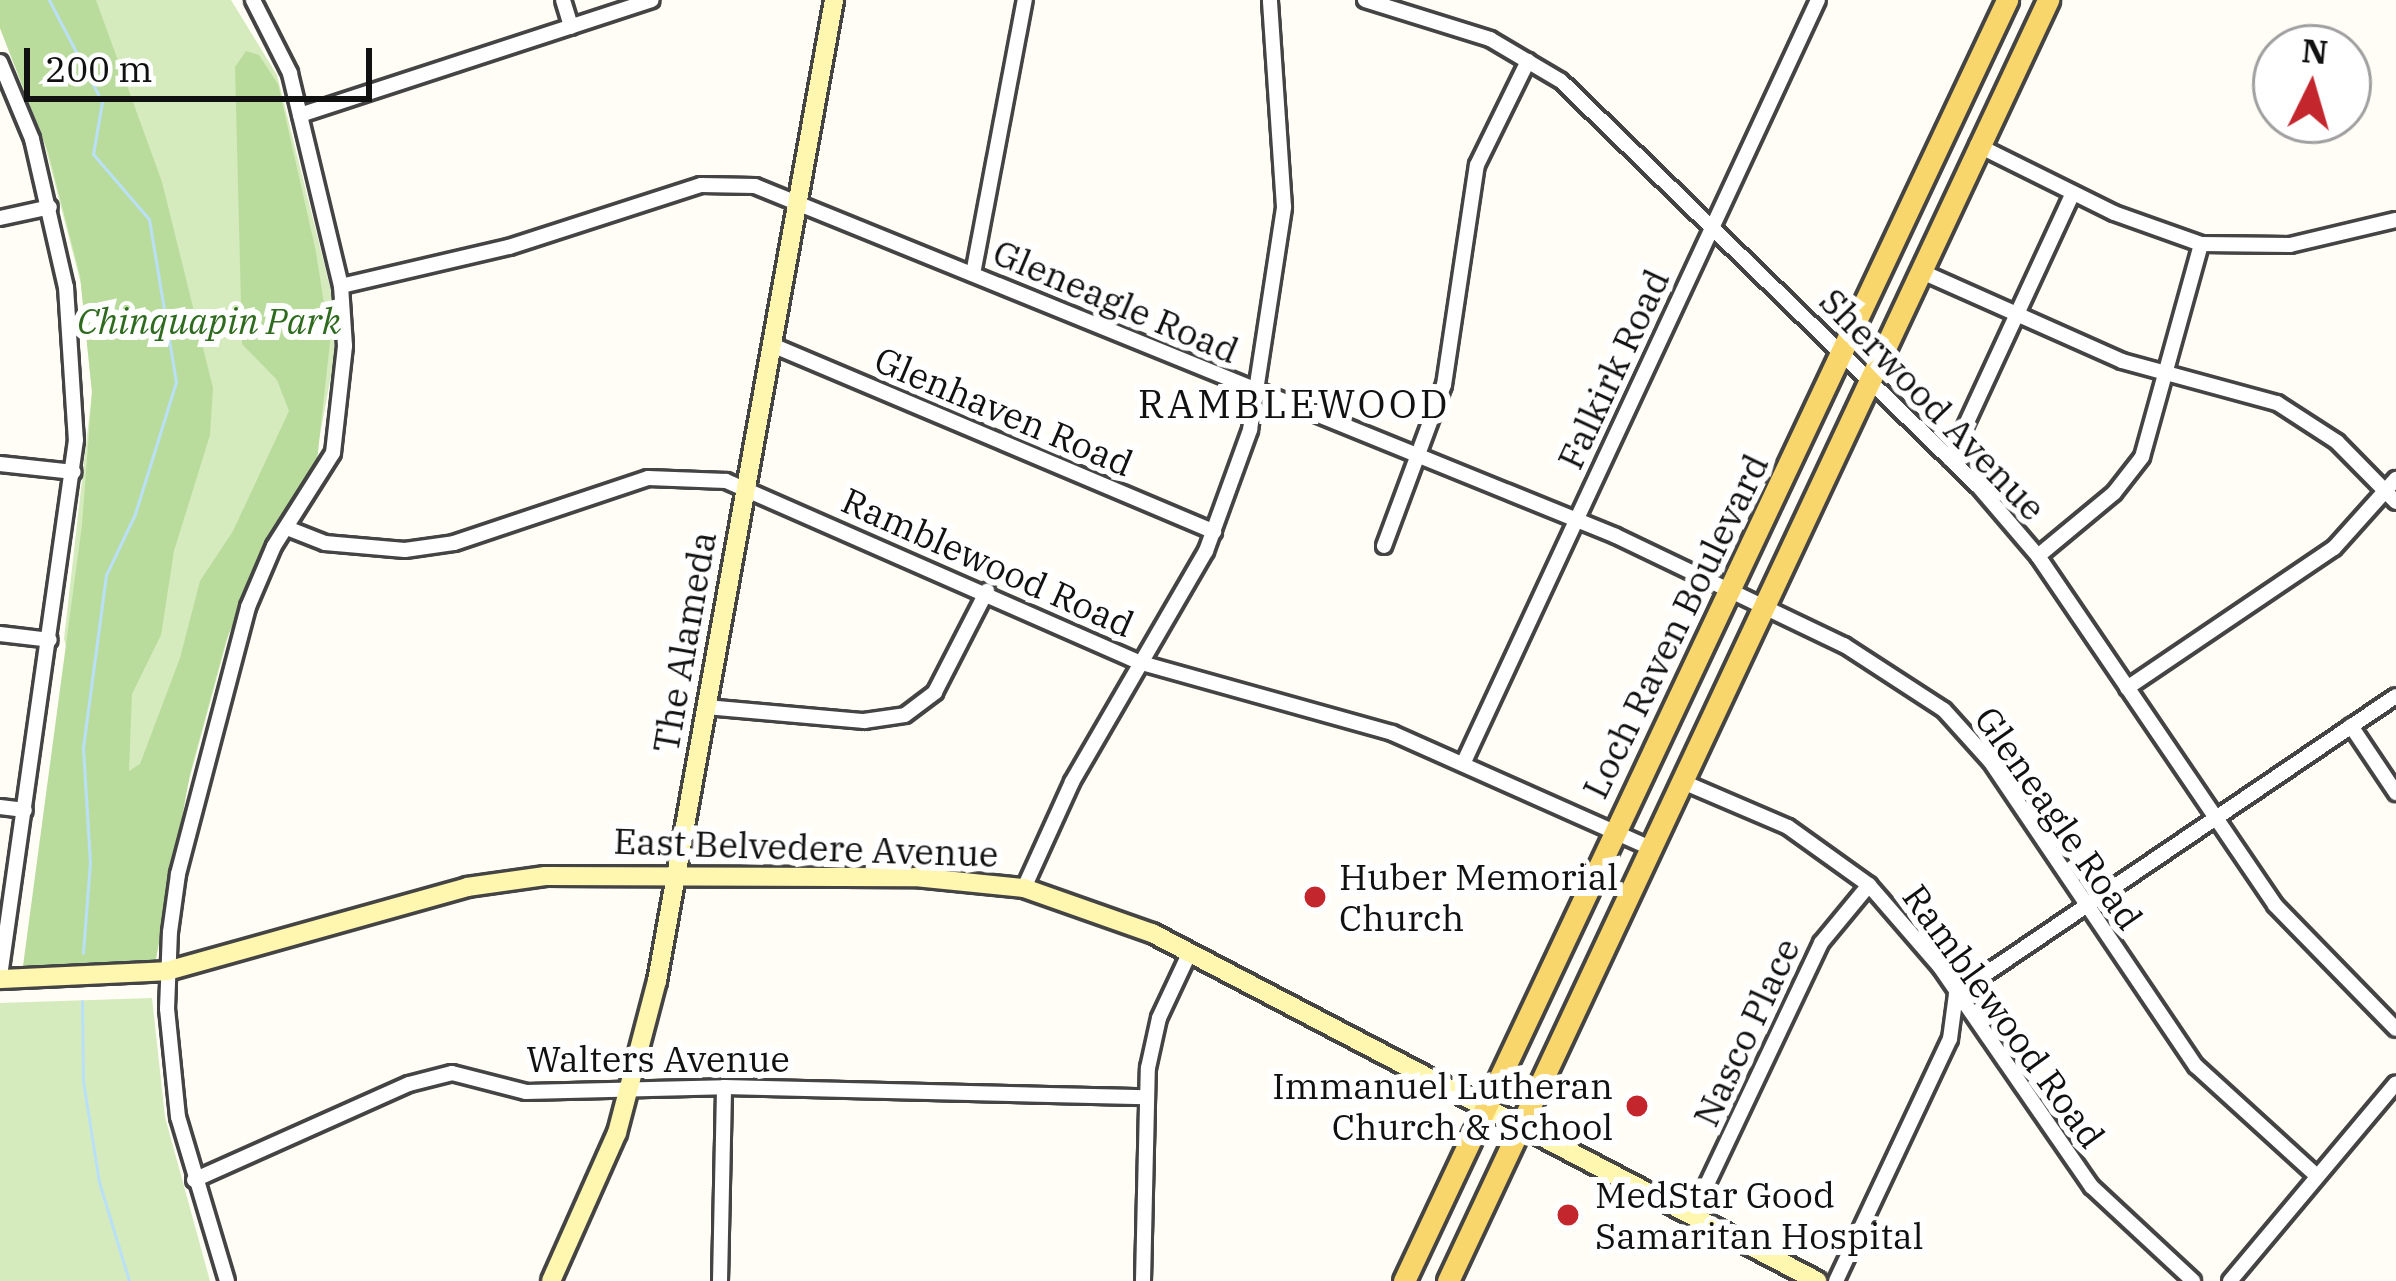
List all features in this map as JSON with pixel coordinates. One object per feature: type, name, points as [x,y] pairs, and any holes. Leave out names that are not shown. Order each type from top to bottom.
[{"type":"main road","name":"The Alameda","points":[[551,1281],[632,1087],[676,872],[831,0]]},
{"type":"main road","name":"Loch Raven Boulevard","points":[[1404,1281],[2007,0]]},
{"type":"main road","name":"Loch Raven Boulevard","points":[[1448,1281],[2048,0]]},
{"type":"main road","name":"East Belvedere Avenue","points":[[0,978],[167,970],[488,883],[676,872],[949,878],[1024,888],[1114,916],[1189,953],[1817,1281]]},
{"type":"street","points":[[226,1281],[194,1180],[173,1083],[167,970],[178,874],[219,705],[254,591],[287,528],[329,466],[338,434],[340,286],[282,50],[253,0]]},
{"type":"street","points":[[562,0],[571,27]]},
{"type":"street","points":[[300,115],[652,0]]},
{"type":"street","points":[[973,274],[1025,0]]},
{"type":"street","points":[[1024,888],[1138,662],[1214,532],[1258,393],[1285,178],[1270,0]]},
{"type":"street","name":"Sherwood Avenue","points":[[1365,0],[1490,40],[1576,94],[1950,459],[2038,556],[2275,905],[2396,1030]]},
{"type":"street","name":"Falkirk Road","points":[[1462,764],[1818,0]]},
{"type":"street","points":[[1384,546],[1449,366],[1477,165],[1528,61]]},
{"type":"street","points":[[0,62],[50,207],[75,362],[74,472],[0,978]]},
{"type":"street","points":[[1977,145],[2073,194],[2201,244],[2290,245],[2396,220]]},
{"type":"street","name":"Gleneagle Road","points":[[340,286],[509,247],[701,185],[735,183],[798,199],[1418,460],[1576,519],[1872,659],[1944,710],[1990,760],[2086,907],[2214,1088],[2317,1177]]},
{"type":"street","points":[[1950,459],[2073,194]]},
{"type":"street","points":[[0,218],[50,207]]},
{"type":"street","points":[[2038,556],[2134,472],[2201,244]]},
{"type":"street","points":[[1920,271],[2163,372],[2277,403],[2337,442],[2393,491],[2333,548],[2127,688]]},
{"type":"street","name":"Glenhaven Road","points":[[772,345],[1214,532]]},
{"type":"street","points":[[0,464],[74,472]]},
{"type":"street","name":"Ramblewood Road","points":[[287,528],[325,543],[405,550],[454,543],[648,478],[703,477],[745,488],[987,591],[1138,662],[1318,707],[1462,764],[1653,849]]},
{"type":"street","points":[[706,707],[864,721],[905,715],[935,692],[987,591]]},
{"type":"street","points":[[0,634],[50,640]]},
{"type":"street","points":[[1836,1281],[1950,1039],[1956,994],[2396,696]]},
{"type":"street","points":[[2351,726],[2396,793]]},
{"type":"street","name":"Ramblewood Road","points":[[1683,782],[1788,827],[1869,885],[1956,994],[2092,1187],[2193,1281]]},
{"type":"street","points":[[0,807],[25,810]]},
{"type":"street","name":"Nasco Place","points":[[1692,1216],[1821,943],[1869,885]]},
{"type":"street","points":[[1143,1281],[1146,1097],[1159,1018],[1189,953]]},
{"type":"street","name":"Walters Avenue","points":[[194,1180],[441,1074],[473,1075],[526,1092],[724,1087],[1146,1097]]},
{"type":"street","points":[[2230,1281],[2396,1084]]},
{"type":"street","points":[[721,1281],[724,1087]]},
{"type":"green space","name":"Chinquapin Park","points":[[0,0],[231,0],[277,75],[332,295],[335,354],[314,467],[229,633],[187,788],[155,964],[64,639],[92,392],[81,284],[43,138],[0,28]]},
{"type":"green space","name":"Chinquapin Park","points":[[0,0],[96,0],[162,182],[213,388],[210,435],[174,551],[161,635],[132,694],[129,771],[140,764],[180,658],[200,581],[233,531],[289,411],[277,380],[242,344],[235,67],[246,51],[259,55],[278,84],[316,252],[330,342],[317,461],[257,563],[226,641],[190,774],[155,964],[23,966],[82,525],[92,392],[80,276],[48,152],[0,28]]},
{"type":"green space","points":[[152,998],[165,1117],[210,1281],[0,1281],[0,1003]]},
{"type":"waterway","points":[[49,0],[102,102],[93,154],[149,219],[176,382],[135,514],[106,575],[83,748],[90,862],[83,953]]},
{"type":"waterway","points":[[82,1001],[83,1081],[99,1182],[129,1281]]},
{"type":"place","name":"Huber Memorial Church","points":[[1315,897]]},
{"type":"place","name":"Immanuel Lutheran Church & School","points":[[1637,1106]]},
{"type":"place","name":"MedStar Good Samaritan Hospital","points":[[1568,1215]]},
{"type":"district","name":"RAMBLEWOOD","points":[[1294,404]]}]
